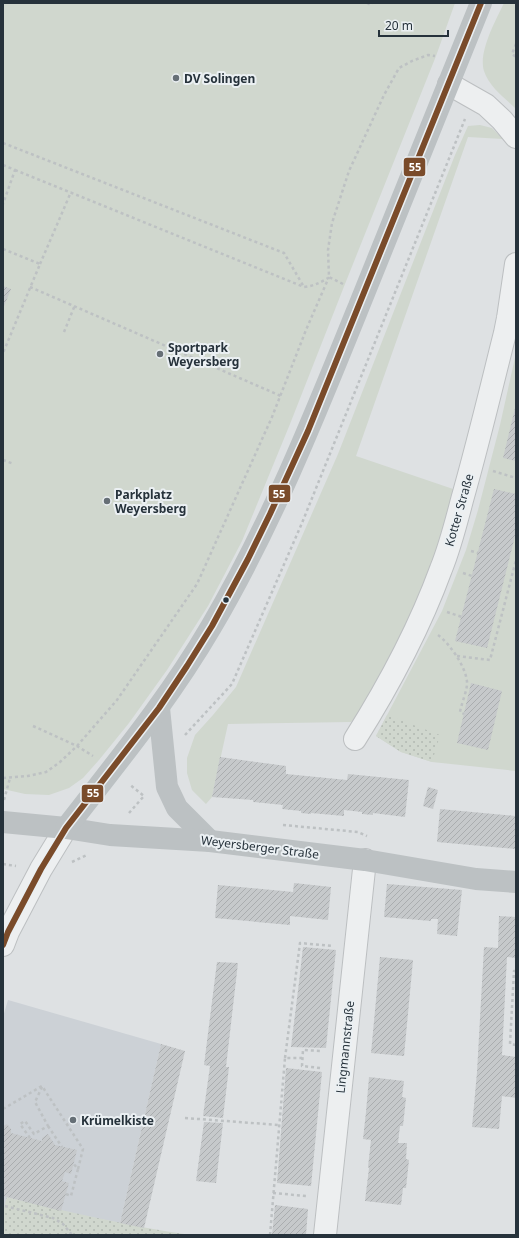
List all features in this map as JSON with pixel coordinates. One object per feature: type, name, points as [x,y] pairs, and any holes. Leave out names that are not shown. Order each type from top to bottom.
[{"type":"street","points":[[3,945],[8,932],[38,875],[66,828],[159,708],[187,666],[212,626],[261,533],[308,431],[481,3]]},
{"type":"street","points":[[448,84],[486,105],[502,120],[516,137]]},
{"type":"street","name":"Kotter Straße","points":[[355,739],[380,698],[410,643],[450,546],[480,440],[508,318],[516,264]]},
{"type":"street","points":[[159,708],[167,787],[177,808],[210,841]]},
{"type":"street","name":"Weyersberger Straße","points":[[3,822],[66,828],[110,835],[210,841],[365,860],[476,879],[516,882]]},
{"type":"street","name":"Lingmannstraße","points":[[325,1235],[365,860]]},
{"type":"path","points":[[367,3],[371,5],[372,3]]},
{"type":"path","points":[[516,44],[512,54],[516,56]]},
{"type":"path","points":[[3,778],[28,776],[46,772],[60,762],[77,746],[117,700],[197,584],[281,396],[306,330],[329,277],[328,250],[332,223],[349,171],[384,95],[399,68],[412,61],[428,56],[436,56]]},
{"type":"path","points":[[3,142],[284,253],[304,287]]},
{"type":"path","points":[[3,165],[304,287],[315,285],[329,277]]},
{"type":"path","points":[[3,204],[15,170]]},
{"type":"path","points":[[3,352],[71,192]]},
{"type":"path","points":[[3,249],[40,264]]},
{"type":"path","points":[[329,277],[365,292]]},
{"type":"path","points":[[30,287],[75,305],[281,396]]},
{"type":"path","points":[[64,332],[75,305]]},
{"type":"path","points":[[3,460],[14,464]]},
{"type":"path","points":[[457,656],[490,660],[516,560]]},
{"type":"path","points":[[418,624],[432,631],[441,638],[457,656],[467,682],[460,712],[464,714]]},
{"type":"path","points":[[33,726],[77,746],[100,760],[111,769]]},
{"type":"path","points":[[3,803],[10,778]]},
{"type":"path","points":[[270,1235],[285,1058],[300,943],[355,948]]},
{"type":"path","points":[[516,971],[514,971],[510,1044],[516,1045]]},
{"type":"path","points":[[285,1058],[302,1058]]},
{"type":"path","points":[[3,1109],[42,1086]]},
{"type":"path","points":[[42,1086],[35,1102],[48,1126],[62,1147]]},
{"type":"path","points":[[42,1086],[83,1149],[71,1196],[66,1194]]},
{"type":"path","points":[[185,1118],[279,1125]]},
{"type":"path","points":[[30,1138],[20,1124],[25,1120],[34,1134],[48,1126]]},
{"type":"path","points":[[73,1163],[78,1169]]},
{"type":"path","points":[[273,1193],[328,1198]]},
{"type":"path","points":[[5,1206],[53,1218],[63,1224],[72,1235]]},
{"type":"shaded area","name":"Sportpark Weyersberg","points":[[3,3],[455,3],[436,56],[242,541],[208,606],[167,670],[129,723],[83,778],[69,788],[49,795],[25,794],[3,789]]},
{"type":"shaded area","points":[[504,3],[516,3],[516,109],[498,92],[486,77],[483,63],[483,55],[489,36]]},
{"type":"shaded area","points":[[480,125],[492,128],[503,139],[468,137],[356,456],[456,490],[439,552],[394,651],[356,717],[351,722],[228,724],[212,797],[206,804],[192,790],[187,773],[187,758],[195,735],[236,687],[338,454],[455,155],[468,126]]},
{"type":"shaded area","points":[[516,353],[516,771],[432,762],[401,752],[376,736],[442,611],[466,550],[500,425]]},
{"type":"shaded area","points":[[387,715],[440,735],[432,762],[401,752],[376,736]]},
{"type":"shaded area","name":"Krümelkiste","points":[[8,1000],[161,1044],[120,1223],[61,1211],[8,1197],[3,1211],[3,1017]]},
{"type":"shaded area","points":[[7,1197],[99,1218],[191,1235],[3,1235],[3,1211]]},
{"type":"building","points":[[3,286],[11,289],[3,309]]},
{"type":"building","points":[[516,408],[516,461],[503,458]]},
{"type":"building","points":[[494,489],[516,494],[516,532],[487,648],[455,641]]},
{"type":"building","points":[[471,683],[502,691],[488,750],[457,743]]},
{"type":"building","points":[[220,757],[286,766],[286,774],[347,780],[348,774],[409,780],[405,817],[373,813],[373,815],[362,814],[362,812],[344,810],[344,816],[301,813],[301,811],[282,809],[283,805],[253,802],[253,800],[212,797]]},
{"type":"building","points":[[428,787],[438,790],[433,809],[423,806]]},
{"type":"building","points":[[440,809],[516,816],[516,849],[437,842]]},
{"type":"building","points":[[294,883],[331,887],[328,920],[290,916],[290,925],[215,918],[218,885],[293,892]]},
{"type":"building","points":[[387,884],[462,890],[457,936],[437,934],[438,919],[431,919],[431,921],[384,917]]},
{"type":"building","points":[[499,916],[516,917],[516,958],[507,957],[502,1055],[516,1057],[516,1098],[502,1096],[499,1129],[472,1127],[477,1072],[484,947],[498,948]]},
{"type":"building","points":[[303,947],[336,950],[326,1048],[291,1047]]},
{"type":"building","points":[[380,957],[413,960],[404,1056],[371,1053]]},
{"type":"building","points":[[217,962],[238,963],[226,1067],[229,1067],[223,1118],[203,1116],[210,1066],[204,1065]]},
{"type":"building","points":[[161,1044],[185,1051],[144,1228],[120,1223]]},
{"type":"building","points":[[286,1068],[322,1072],[311,1186],[277,1183]]},
{"type":"building","points":[[369,1077],[404,1081],[402,1097],[406,1098],[403,1126],[400,1126],[398,1143],[407,1143],[406,1159],[409,1160],[406,1188],[403,1188],[401,1205],[365,1201],[371,1140],[363,1139]]},
{"type":"building","points":[[204,1122],[223,1123],[216,1183],[196,1181]]},
{"type":"building","points":[[7,1124],[11,1129],[11,1133],[42,1141],[42,1138],[48,1134],[55,1145],[77,1150],[71,1174],[65,1172],[62,1181],[69,1183],[61,1211],[3,1196],[3,1126]]},
{"type":"building","points":[[275,1205],[308,1209],[306,1235],[272,1235]]},
{"type":"transit line","name":"55","points":[[3,945],[8,932],[41,869],[66,828],[159,708],[212,626],[248,559],[308,431],[481,3]]},
{"type":"place","name":"DV Solingen","points":[[176,78]]},
{"type":"place","name":"Sportpark Weyersberg","points":[[160,354]]},
{"type":"place","name":"Parkplatz Weyersberg","points":[[107,501]]},
{"type":"place","name":"Krümelkiste","points":[[73,1120]]}]
